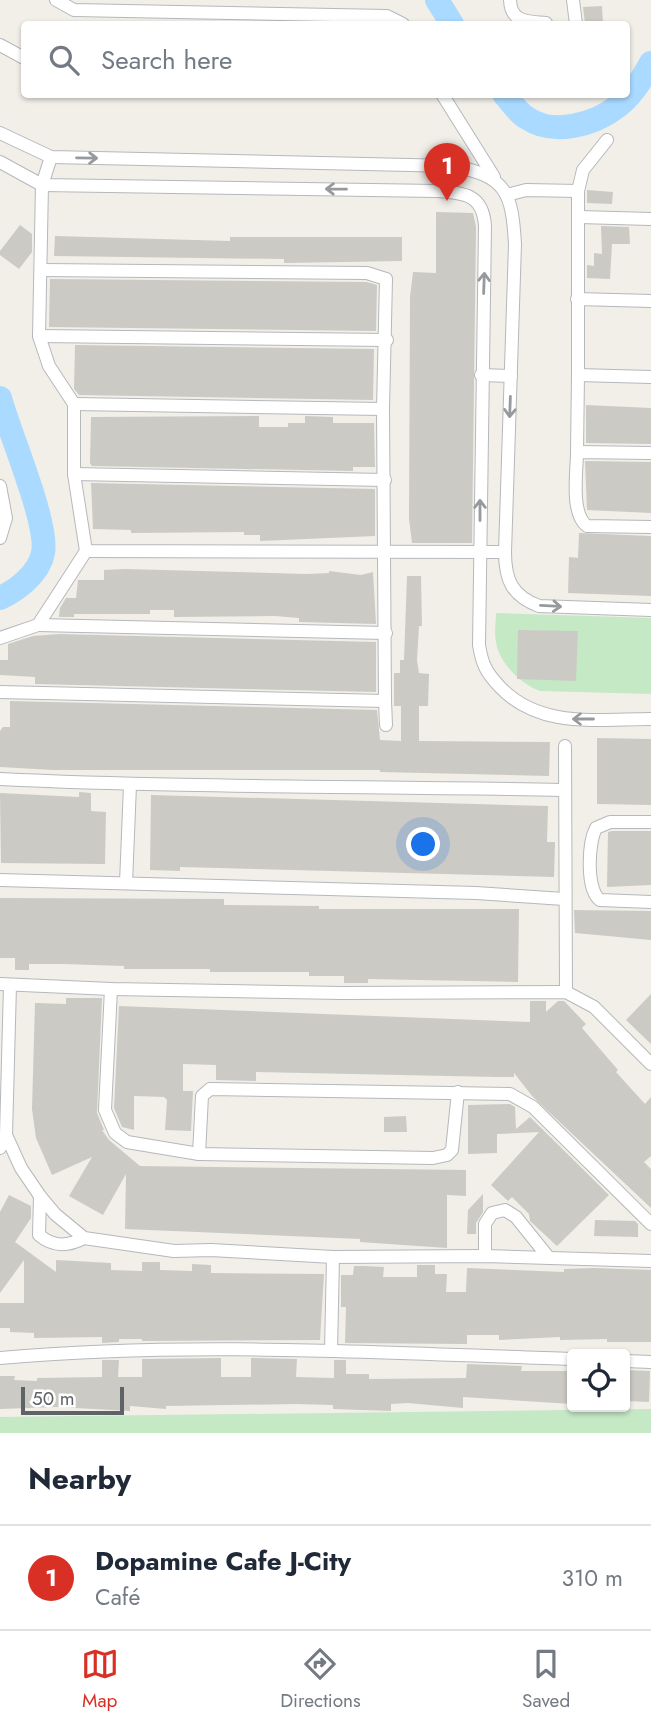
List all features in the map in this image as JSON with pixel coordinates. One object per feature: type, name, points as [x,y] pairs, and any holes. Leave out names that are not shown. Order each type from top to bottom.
[{"type":"street","points":[[56,0],[74,10],[387,16],[398,21]]},
{"type":"street","points":[[510,0],[512,15],[518,20],[527,21]]},
{"type":"street","points":[[573,0],[576,21]]},
{"type":"street","points":[[0,45],[21,56]]},
{"type":"street","points":[[445,98],[507,195],[514,218],[505,552],[510,586],[526,601],[552,607],[651,610]]},
{"type":"street","points":[[0,133],[51,157],[453,166],[486,173],[498,182]]},
{"type":"street","points":[[583,523],[578,509],[577,452],[578,191],[583,170],[607,140]]},
{"type":"street","points":[[16,170],[26,147]]},
{"type":"street","points":[[38,625],[86,551],[74,474],[74,404],[49,366],[39,336],[42,185],[51,157]]},
{"type":"street","points":[[0,162],[42,185],[447,192],[470,197],[478,202],[485,212],[479,645],[482,667],[513,701],[541,716],[564,719],[651,719]]},
{"type":"street","points":[[285,163],[286,188]]},
{"type":"street","points":[[507,195],[526,190],[578,191]]},
{"type":"street","points":[[579,217],[651,219]]},
{"type":"street","points":[[42,270],[375,274],[386,278],[387,340],[383,409],[386,725]]},
{"type":"street","points":[[577,299],[651,301]]},
{"type":"street","points":[[39,336],[387,340]]},
{"type":"street","points":[[481,375],[511,376]]},
{"type":"street","points":[[578,375],[651,377]]},
{"type":"street","points":[[74,404],[383,409]]},
{"type":"street","points":[[577,452],[651,453]]},
{"type":"street","points":[[74,474],[385,480]]},
{"type":"street","points":[[0,486],[6,518],[0,538]]},
{"type":"street","points":[[569,524],[651,527]]},
{"type":"street","points":[[86,551],[505,552]]},
{"type":"street","points":[[0,638],[38,625],[386,633]]},
{"type":"street","points":[[0,692],[385,701]]},
{"type":"street","points":[[565,746],[563,790],[566,992]]},
{"type":"street","points":[[0,779],[130,785],[257,784],[563,790]]},
{"type":"street","points":[[126,883],[130,785]]},
{"type":"street","points":[[651,822],[610,822],[596,828],[592,837],[592,888],[600,900],[651,902]]},
{"type":"street","points":[[0,880],[476,892],[564,899]]},
{"type":"street","points":[[0,1148],[6,1135],[5,985],[111,989],[566,992],[594,1007],[651,1064]]},
{"type":"street","points":[[111,989],[105,1110],[111,1127],[121,1138],[134,1145],[199,1154],[433,1158],[447,1155],[455,1139],[458,1092]]},
{"type":"street","points":[[199,1154],[202,1096],[210,1089],[492,1091],[521,1098],[533,1107],[651,1224]]},
{"type":"street","points":[[6,1135],[40,1196],[55,1214],[84,1238],[174,1251],[211,1250],[333,1257],[485,1256],[651,1261]]},
{"type":"street","points":[[40,1196],[39,1235],[48,1244],[75,1244],[84,1238]]},
{"type":"street","points":[[485,1256],[488,1218],[492,1213],[505,1210],[516,1217],[549,1258]]},
{"type":"street","points":[[331,1351],[333,1257]]},
{"type":"street","points":[[0,1358],[75,1351],[331,1351],[567,1359]]},
{"type":"street","points":[[630,1361],[651,1362]]},
{"type":"green space","points":[[496,613],[651,618],[651,694],[540,691],[533,688],[512,672],[501,658],[495,639]]},
{"type":"green space","points":[[630,1409],[651,1409],[651,1433],[0,1433],[0,1417],[567,1410],[630,1412]]},
{"type":"building","points":[[602,6],[603,21],[585,21],[583,7]]},
{"type":"building","points":[[587,190],[613,192],[612,204],[587,203]]},
{"type":"building","points":[[436,212],[473,213],[476,227],[472,543],[412,543],[409,519],[410,297],[413,272],[436,273]]},
{"type":"building","points":[[20,225],[32,234],[32,252],[19,269],[0,255],[0,251]]},
{"type":"building","points":[[601,226],[629,227],[630,244],[612,244],[610,279],[587,278],[587,265],[594,266],[594,253],[602,254]]},
{"type":"building","points":[[55,236],[230,241],[230,237],[402,237],[402,261],[284,263],[284,259],[54,256]]},
{"type":"building","points":[[50,279],[367,282],[377,285],[376,331],[49,327]]},
{"type":"building","points":[[75,345],[374,349],[373,400],[79,395],[74,389]]},
{"type":"building","points":[[586,405],[651,408],[651,444],[586,443]]},
{"type":"building","points":[[259,416],[259,427],[288,427],[288,423],[305,423],[305,416],[333,417],[333,423],[374,423],[375,467],[353,467],[353,471],[92,466],[90,463],[91,417]]},
{"type":"building","points":[[585,461],[651,462],[651,513],[587,510]]},
{"type":"building","points":[[91,483],[375,489],[375,536],[260,541],[260,535],[244,535],[244,532],[131,533],[131,530],[93,529]]},
{"type":"building","points":[[579,533],[651,536],[651,596],[568,593],[569,557],[578,558]]},
{"type":"building","points":[[104,570],[307,574],[329,571],[361,575],[373,572],[376,624],[299,622],[299,618],[275,616],[174,617],[174,610],[150,610],[150,614],[74,614],[74,617],[59,617],[60,608],[66,598],[76,598],[78,580],[104,580]]},
{"type":"building","points":[[407,576],[421,576],[422,626],[419,626],[417,660],[419,673],[429,674],[428,706],[419,706],[419,741],[550,742],[549,776],[380,770],[53,770],[0,767],[0,731],[3,727],[10,727],[10,701],[377,710],[380,740],[401,741],[401,706],[394,706],[394,673],[400,673],[400,660],[404,660]]},
{"type":"building","points":[[518,630],[578,631],[576,681],[517,679]]},
{"type":"building","points":[[59,634],[376,642],[376,692],[35,684],[35,677],[0,675],[0,660],[8,660],[8,644],[33,636]]},
{"type":"building","points":[[597,738],[651,739],[651,805],[597,804]]},
{"type":"building","points":[[79,792],[91,793],[91,811],[106,812],[105,864],[1,863],[0,793],[79,797]]},
{"type":"building","points":[[151,795],[548,806],[547,842],[555,842],[554,877],[180,867],[180,871],[150,870]]},
{"type":"building","points":[[651,831],[651,885],[607,887],[608,832]]},
{"type":"building","points":[[0,898],[224,899],[224,905],[319,906],[319,909],[519,909],[518,982],[368,979],[368,983],[344,983],[344,976],[309,976],[309,972],[210,972],[210,969],[124,969],[124,966],[63,964],[29,964],[29,970],[15,970],[15,958],[0,958]]},
{"type":"building","points":[[574,910],[651,911],[651,940],[575,933]]},
{"type":"building","points":[[651,994],[651,1044],[626,1020]]},
{"type":"building","points":[[66,998],[102,998],[97,1113],[102,1130],[109,1140],[140,1166],[466,1170],[466,1196],[447,1195],[447,1248],[360,1242],[360,1239],[125,1229],[126,1174],[103,1215],[69,1196],[92,1157],[52,1175],[36,1138],[32,1109],[35,1003],[66,1004]]},
{"type":"building","points":[[530,1001],[546,1001],[546,1012],[558,1001],[564,1001],[586,1024],[582,1028],[645,1104],[651,1097],[651,1156],[644,1162],[651,1169],[651,1208],[533,1097],[514,1073],[514,1077],[496,1077],[256,1072],[256,1081],[216,1080],[216,1065],[183,1064],[183,1091],[193,1091],[191,1131],[165,1130],[167,1100],[164,1097],[134,1096],[134,1130],[122,1127],[114,1108],[119,1006],[530,1022]]},
{"type":"building","points":[[510,1104],[515,1107],[516,1129],[530,1117],[609,1195],[557,1246],[530,1221],[529,1214],[512,1197],[508,1201],[491,1185],[539,1132],[497,1134],[497,1153],[468,1154],[468,1105]]},
{"type":"building","points":[[406,1116],[407,1132],[384,1132],[384,1117]]},
{"type":"building","points":[[483,1194],[483,1212],[476,1223],[476,1234],[467,1234],[468,1210]]},
{"type":"building","points":[[9,1195],[31,1206],[31,1218],[15,1242],[56,1272],[56,1260],[111,1263],[111,1270],[142,1271],[142,1262],[160,1262],[160,1270],[192,1271],[192,1264],[211,1265],[211,1273],[324,1274],[320,1340],[119,1339],[119,1342],[102,1343],[102,1337],[34,1338],[34,1333],[10,1332],[10,1328],[0,1328],[0,1303],[24,1303],[24,1260],[0,1293],[0,1212]]},
{"type":"building","points":[[595,1220],[635,1221],[638,1224],[638,1237],[594,1236]]},
{"type":"building","points":[[417,1265],[435,1265],[435,1274],[447,1274],[446,1292],[466,1292],[467,1268],[564,1272],[564,1269],[594,1268],[651,1270],[651,1342],[560,1340],[560,1337],[499,1340],[499,1335],[467,1335],[467,1344],[345,1343],[346,1307],[341,1307],[341,1275],[353,1275],[354,1266],[364,1266],[384,1267],[383,1277],[417,1277]]},
{"type":"building","points":[[221,1358],[221,1377],[251,1377],[251,1358],[297,1359],[296,1377],[334,1378],[334,1360],[346,1360],[346,1374],[369,1374],[369,1379],[466,1378],[467,1364],[522,1366],[521,1371],[567,1371],[567,1404],[463,1397],[463,1408],[408,1403],[391,1404],[391,1411],[333,1409],[333,1405],[296,1404],[166,1406],[166,1409],[130,1406],[130,1411],[56,1407],[0,1409],[0,1376],[37,1381],[37,1378],[102,1377],[102,1360],[119,1360],[118,1377],[142,1377],[142,1359]]},
{"type":"building","points":[[630,1370],[650,1371],[649,1402],[630,1401]]},
{"type":"waterway","points":[[437,0],[450,21]]},
{"type":"waterway","points":[[630,95],[651,63]]},
{"type":"waterway","points":[[508,98],[527,118],[537,123],[561,127],[586,123],[608,113],[627,98]]},
{"type":"waterway","points":[[0,398],[34,500],[43,539],[41,560],[32,574],[20,586],[0,598]]},
{"type":"place","name":"Dopamine Cafe J-City","points":[[447,201]]}]
